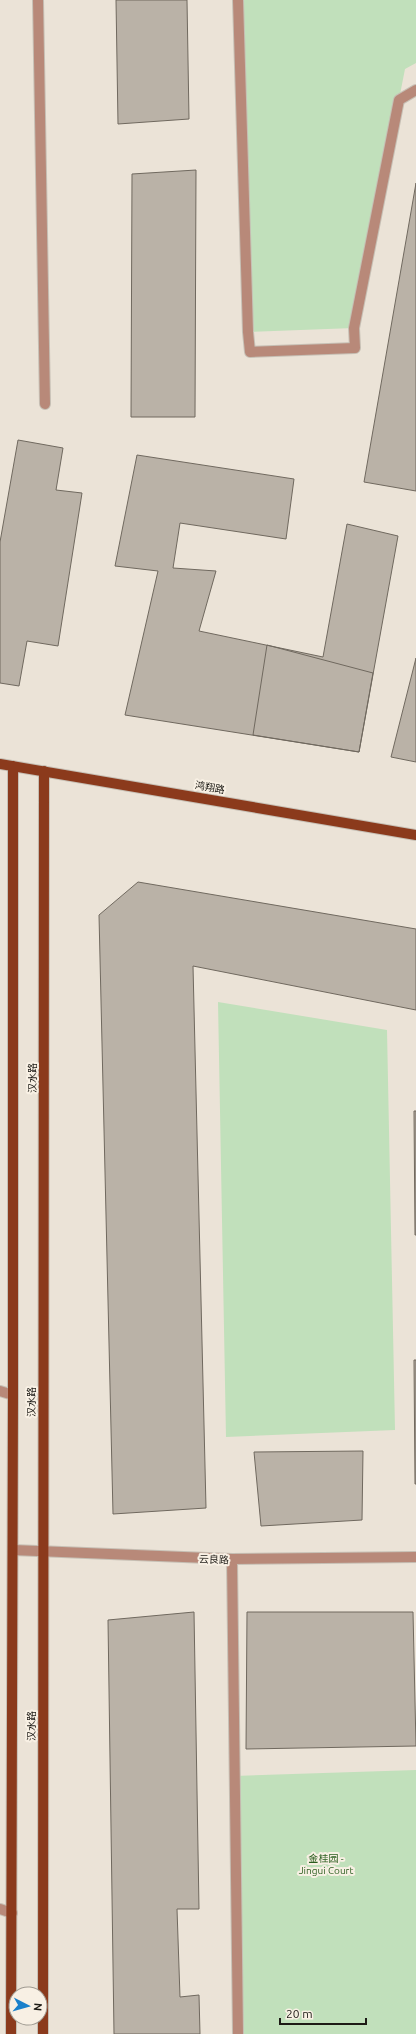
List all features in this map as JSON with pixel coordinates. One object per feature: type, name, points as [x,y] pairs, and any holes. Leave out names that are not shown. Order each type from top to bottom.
[{"type":"main road","name":"鸿翔路","points":[[0,764],[416,835]]},
{"type":"main road","name":"汉水路","points":[[11,2034],[13,1550],[12,766]]},
{"type":"main road","name":"汉水路","points":[[43,2034],[44,771]]},
{"type":"street","points":[[38,0],[45,404]]},
{"type":"street","points":[[238,0],[250,352],[355,348],[354,328],[399,100],[416,90]]},
{"type":"street","points":[[0,1391],[13,1395]]},
{"type":"street","name":"云良路","points":[[13,1550],[232,1560],[416,1557]]},
{"type":"street","points":[[232,1560],[238,2034]]},
{"type":"street","points":[[0,1910],[12,1913]]},
{"type":"green space","points":[[238,0],[416,0],[416,63],[405,69],[354,328],[248,332]]},
{"type":"green space","points":[[218,1002],[387,1030],[395,1430],[226,1437]]},
{"type":"green space","name":"金桂园 - Jingui Court","points":[[416,1770],[416,2034],[238,2034],[234,1776]]},
{"type":"building","points":[[116,0],[187,0],[189,119],[118,124]]},
{"type":"building","points":[[196,170],[195,417],[131,417],[132,174]]},
{"type":"building","points":[[416,183],[416,491],[364,482]]},
{"type":"building","points":[[18,440],[63,448],[56,490],[82,493],[58,646],[27,641],[19,686],[0,683],[0,542]]},
{"type":"building","points":[[137,455],[294,479],[286,539],[180,523],[173,568],[216,571],[199,631],[323,657],[347,524],[398,536],[359,752],[125,715],[158,571],[115,566]]},
{"type":"building","points":[[267,645],[373,673],[359,752],[253,735]]},
{"type":"building","points":[[416,658],[416,762],[391,757]]},
{"type":"building","points":[[138,882],[416,929],[416,1010],[193,966],[206,1508],[113,1514],[99,915]]},
{"type":"building","points":[[414,1111],[416,1111],[416,1235],[415,1235]]},
{"type":"building","points":[[414,1360],[416,1360],[416,1484],[415,1484]]},
{"type":"building","points":[[363,1451],[362,1520],[261,1526],[254,1452]]},
{"type":"building","points":[[194,1612],[199,1909],[177,1909],[180,1997],[199,1995],[200,2034],[114,2034],[108,1620]]},
{"type":"building","points":[[247,1612],[413,1612],[416,1746],[246,1749]]}]
